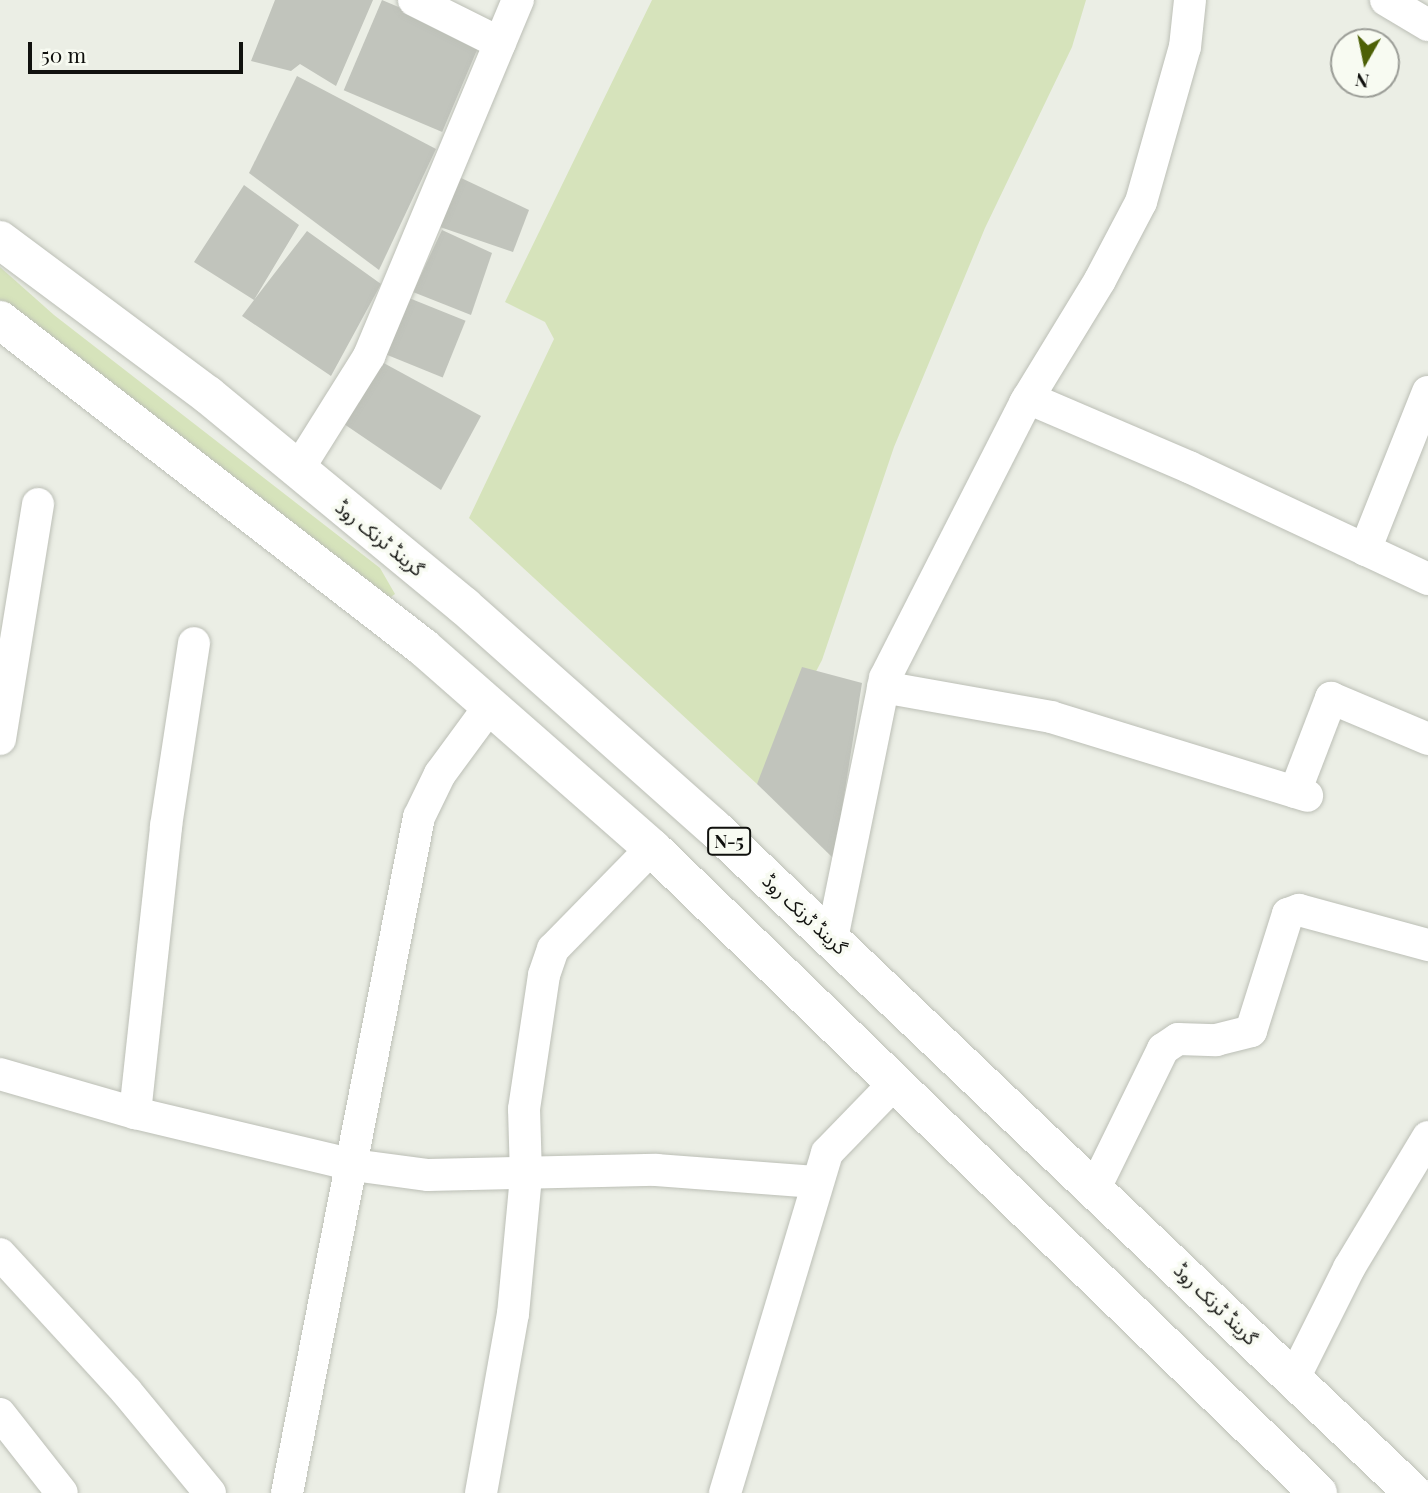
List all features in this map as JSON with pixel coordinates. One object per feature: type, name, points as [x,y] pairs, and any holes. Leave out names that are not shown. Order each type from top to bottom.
[{"type":"highway","name":"گرینڈ ٹرنک روڈ","points":[[0,240],[208,395],[464,606],[832,939],[1413,1493]]},
{"type":"highway","points":[[0,320],[423,647],[652,848],[892,1086],[1318,1493]]},
{"type":"highway","points":[[423,647],[464,606]]},
{"type":"street","points":[[414,0],[500,43]]},
{"type":"street","points":[[297,471],[369,356],[519,0]]},
{"type":"street","points":[[832,939],[883,687],[1028,398],[1100,280],[1141,202],[1185,47],[1190,0]]},
{"type":"street","points":[[1386,0],[1428,25]]},
{"type":"street","points":[[1365,550],[1428,392]]},
{"type":"street","points":[[1028,398],[1189,467],[1428,579]]},
{"type":"street","points":[[0,739],[38,503]]},
{"type":"street","points":[[135,1113],[166,826],[194,643]]},
{"type":"street","points":[[883,687],[1051,717],[1301,794],[1331,698],[1428,739]]},
{"type":"street","points":[[288,1493],[354,1165],[419,817],[440,774],[490,706]]},
{"type":"street","points":[[481,1493],[513,1314],[526,1176],[524,1109],[544,975],[553,949],[652,848]]},
{"type":"street","points":[[1095,1188],[1163,1049],[1178,1039],[1216,1040],[1251,1031],[1288,915],[1299,910],[1428,945]]},
{"type":"street","points":[[0,1074],[135,1113],[354,1165],[428,1175],[526,1176],[656,1170],[816,1182]]},
{"type":"street","points":[[725,1493],[816,1182],[827,1153],[892,1086]]},
{"type":"street","points":[[1294,1378],[1349,1269],[1428,1137]]},
{"type":"street","points":[[0,1254],[126,1391],[209,1493]]},
{"type":"street","points":[[0,1414],[62,1493]]},
{"type":"green space","points":[[652,0],[1086,0],[1072,47],[985,228],[894,447],[822,660],[757,784],[469,518],[554,339],[545,322],[505,302]]},
{"type":"green space","points":[[0,267],[54,315],[380,568],[395,594],[384,602],[0,306]]},
{"type":"building","points":[[275,0],[373,0],[336,86],[300,64],[291,71],[251,61]]},
{"type":"building","points":[[382,0],[480,42],[442,132],[344,90]]},
{"type":"building","points":[[297,76],[436,149],[379,270],[249,173]]},
{"type":"building","points":[[459,177],[529,210],[513,252],[440,227]]},
{"type":"building","points":[[244,185],[299,225],[254,300],[194,262]]},
{"type":"building","points":[[442,230],[492,253],[471,315],[413,292]]},
{"type":"building","points":[[307,231],[381,284],[331,376],[242,316]]},
{"type":"building","points":[[409,298],[466,321],[443,377],[386,355]]},
{"type":"building","points":[[380,361],[481,416],[441,490],[344,424]]},
{"type":"building","points":[[802,667],[862,683],[834,859],[757,784]]}]
